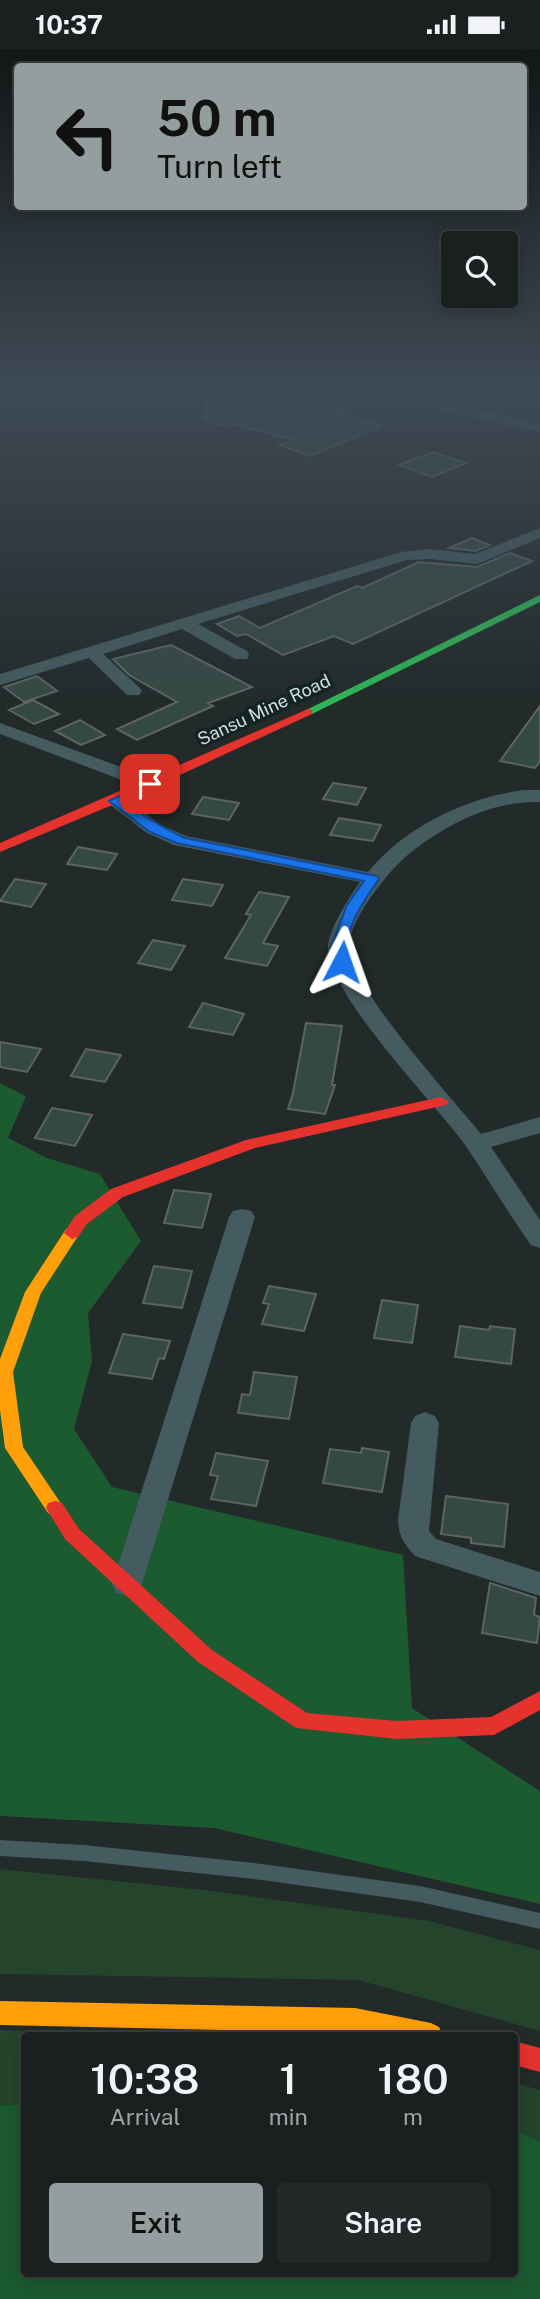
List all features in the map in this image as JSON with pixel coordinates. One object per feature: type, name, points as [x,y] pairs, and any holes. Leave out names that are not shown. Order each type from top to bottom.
[{"type":"street","points":[[0,680],[406,555],[430,554],[477,559],[540,533]]},
{"type":"street","name":"Sansu Mine Road","points":[[0,848],[115,801],[457,640],[540,598]]},
{"type":"street","points":[[183,624],[241,655]]},
{"type":"street","points":[[91,651],[133,691]]},
{"type":"street","points":[[0,729],[150,784]]},
{"type":"street","points":[[540,796],[529,795],[490,803],[427,830],[396,854],[373,879],[354,905],[338,948],[347,976],[441,1102],[530,1212],[540,1240]]},
{"type":"street","points":[[115,801],[154,829],[181,841],[373,879]]},
{"type":"street","points":[[441,1102],[251,1144],[117,1193],[81,1220],[33,1291],[4,1372],[14,1448],[72,1534],[205,1656],[303,1721],[397,1730],[494,1726],[540,1700]]},
{"type":"street","points":[[475,1143],[540,1125]]},
{"type":"street","points":[[127,1584],[242,1217]]},
{"type":"street","points":[[425,1423],[413,1520],[414,1535],[426,1548],[540,1584]]},
{"type":"street","points":[[0,2013],[355,2020],[416,2032]]},
{"type":"street","points":[[518,2054],[540,2060]]},
{"type":"lane","points":[[0,1847],[84,1853],[393,1890],[540,1921]]},
{"type":"green space","points":[[0,1083],[26,1096],[8,1138],[47,1158],[100,1174],[141,1241],[88,1313],[92,1361],[74,1429],[112,1487],[403,1555],[412,1708],[540,1791],[540,1904],[214,1828],[0,1816]]},
{"type":"green space","points":[[0,1869],[213,1891],[429,1921],[540,1950],[540,2031],[358,1980],[0,1974]]},
{"type":"green space","points":[[0,2030],[94,2032],[21,2032],[21,2104],[0,2106]]},
{"type":"green space","points":[[518,2084],[540,2090],[540,2141],[518,2132]]},
{"type":"green space","points":[[21,2104],[21,2277],[518,2277],[518,2132],[540,2141],[540,2299],[0,2299],[0,2106]]},
{"type":"building","points":[[472,538],[490,545],[475,551],[449,548]]},
{"type":"building","points":[[510,553],[532,561],[353,644],[334,636],[283,655],[246,634],[237,636],[217,624],[239,616],[260,628],[357,586],[362,588],[419,562],[477,567]]},
{"type":"building","points":[[171,645],[252,687],[208,703],[213,706],[137,740],[117,729],[177,702],[129,675],[113,659]]},
{"type":"building","points":[[37,676],[57,691],[24,702],[4,687]]},
{"type":"building","points":[[33,700],[59,714],[34,724],[9,710]]},
{"type":"building","points":[[540,706],[540,761],[535,768],[500,761]]},
{"type":"building","points":[[80,720],[105,735],[81,745],[55,731]]},
{"type":"building","points":[[333,783],[366,788],[357,805],[323,799]]},
{"type":"building","points":[[203,797],[239,803],[229,820],[192,814]]},
{"type":"building","points":[[339,818],[381,825],[373,841],[330,835]]},
{"type":"building","points":[[78,847],[117,854],[107,870],[67,864]]},
{"type":"building","points":[[15,879],[46,884],[31,907],[0,901]]},
{"type":"building","points":[[183,879],[223,885],[212,906],[172,900]]},
{"type":"building","points":[[259,892],[289,897],[263,943],[278,946],[267,966],[225,958],[251,915],[246,914]]},
{"type":"building","points":[[153,940],[185,946],[171,970],[138,963]]},
{"type":"building","points":[[203,1003],[244,1014],[233,1035],[189,1027]]},
{"type":"building","points":[[306,1023],[342,1026],[332,1085],[335,1085],[325,1114],[288,1109]]},
{"type":"building","points":[[0,1042],[41,1049],[27,1072],[0,1067]]},
{"type":"building","points":[[86,1049],[121,1055],[105,1082],[71,1076]]},
{"type":"building","points":[[52,1108],[92,1115],[75,1146],[35,1138]]},
{"type":"building","points":[[174,1190],[211,1194],[202,1228],[164,1223]]},
{"type":"building","points":[[154,1266],[192,1271],[182,1308],[143,1303]]},
{"type":"building","points":[[269,1286],[316,1294],[304,1331],[262,1324],[269,1304],[263,1303]]},
{"type":"building","points":[[382,1300],[418,1305],[412,1343],[374,1338]]},
{"type":"building","points":[[460,1326],[489,1330],[490,1326],[515,1329],[511,1364],[455,1357]]},
{"type":"building","points":[[123,1334],[170,1341],[164,1359],[159,1358],[152,1379],[109,1373]]},
{"type":"building","points":[[254,1372],[297,1377],[289,1419],[238,1413],[242,1394],[250,1395]]},
{"type":"building","points":[[362,1448],[389,1452],[382,1492],[323,1483],[330,1449],[361,1453]]},
{"type":"building","points":[[216,1453],[268,1461],[256,1506],[211,1499],[218,1476],[210,1475]]},
{"type":"building","points":[[446,1496],[508,1504],[504,1547],[471,1543],[471,1538],[441,1534]]},
{"type":"building","points":[[490,1583],[536,1598],[534,1615],[540,1617],[537,1643],[482,1633]]},
{"type":"traffic: fast","points":[[308,712],[540,598]]},
{"type":"traffic: slow","points":[[55,1508],[14,1448],[4,1372],[33,1292],[72,1233]]},
{"type":"traffic: slow","points":[[0,2013],[355,2020],[416,2032]]},
{"type":"traffic: jam","points":[[0,848],[137,790],[308,712]]},
{"type":"traffic: jam","points":[[72,1233],[81,1220],[117,1193],[251,1144],[441,1102]]},
{"type":"traffic: jam","points":[[55,1508],[72,1534],[205,1656],[303,1722],[397,1730],[494,1726],[540,1700]]},
{"type":"traffic: jam","points":[[518,2054],[540,2060]]},
{"type":"route","points":[[150,784],[115,801],[154,829],[181,841],[373,879],[354,905],[338,948],[342,962]]}]
